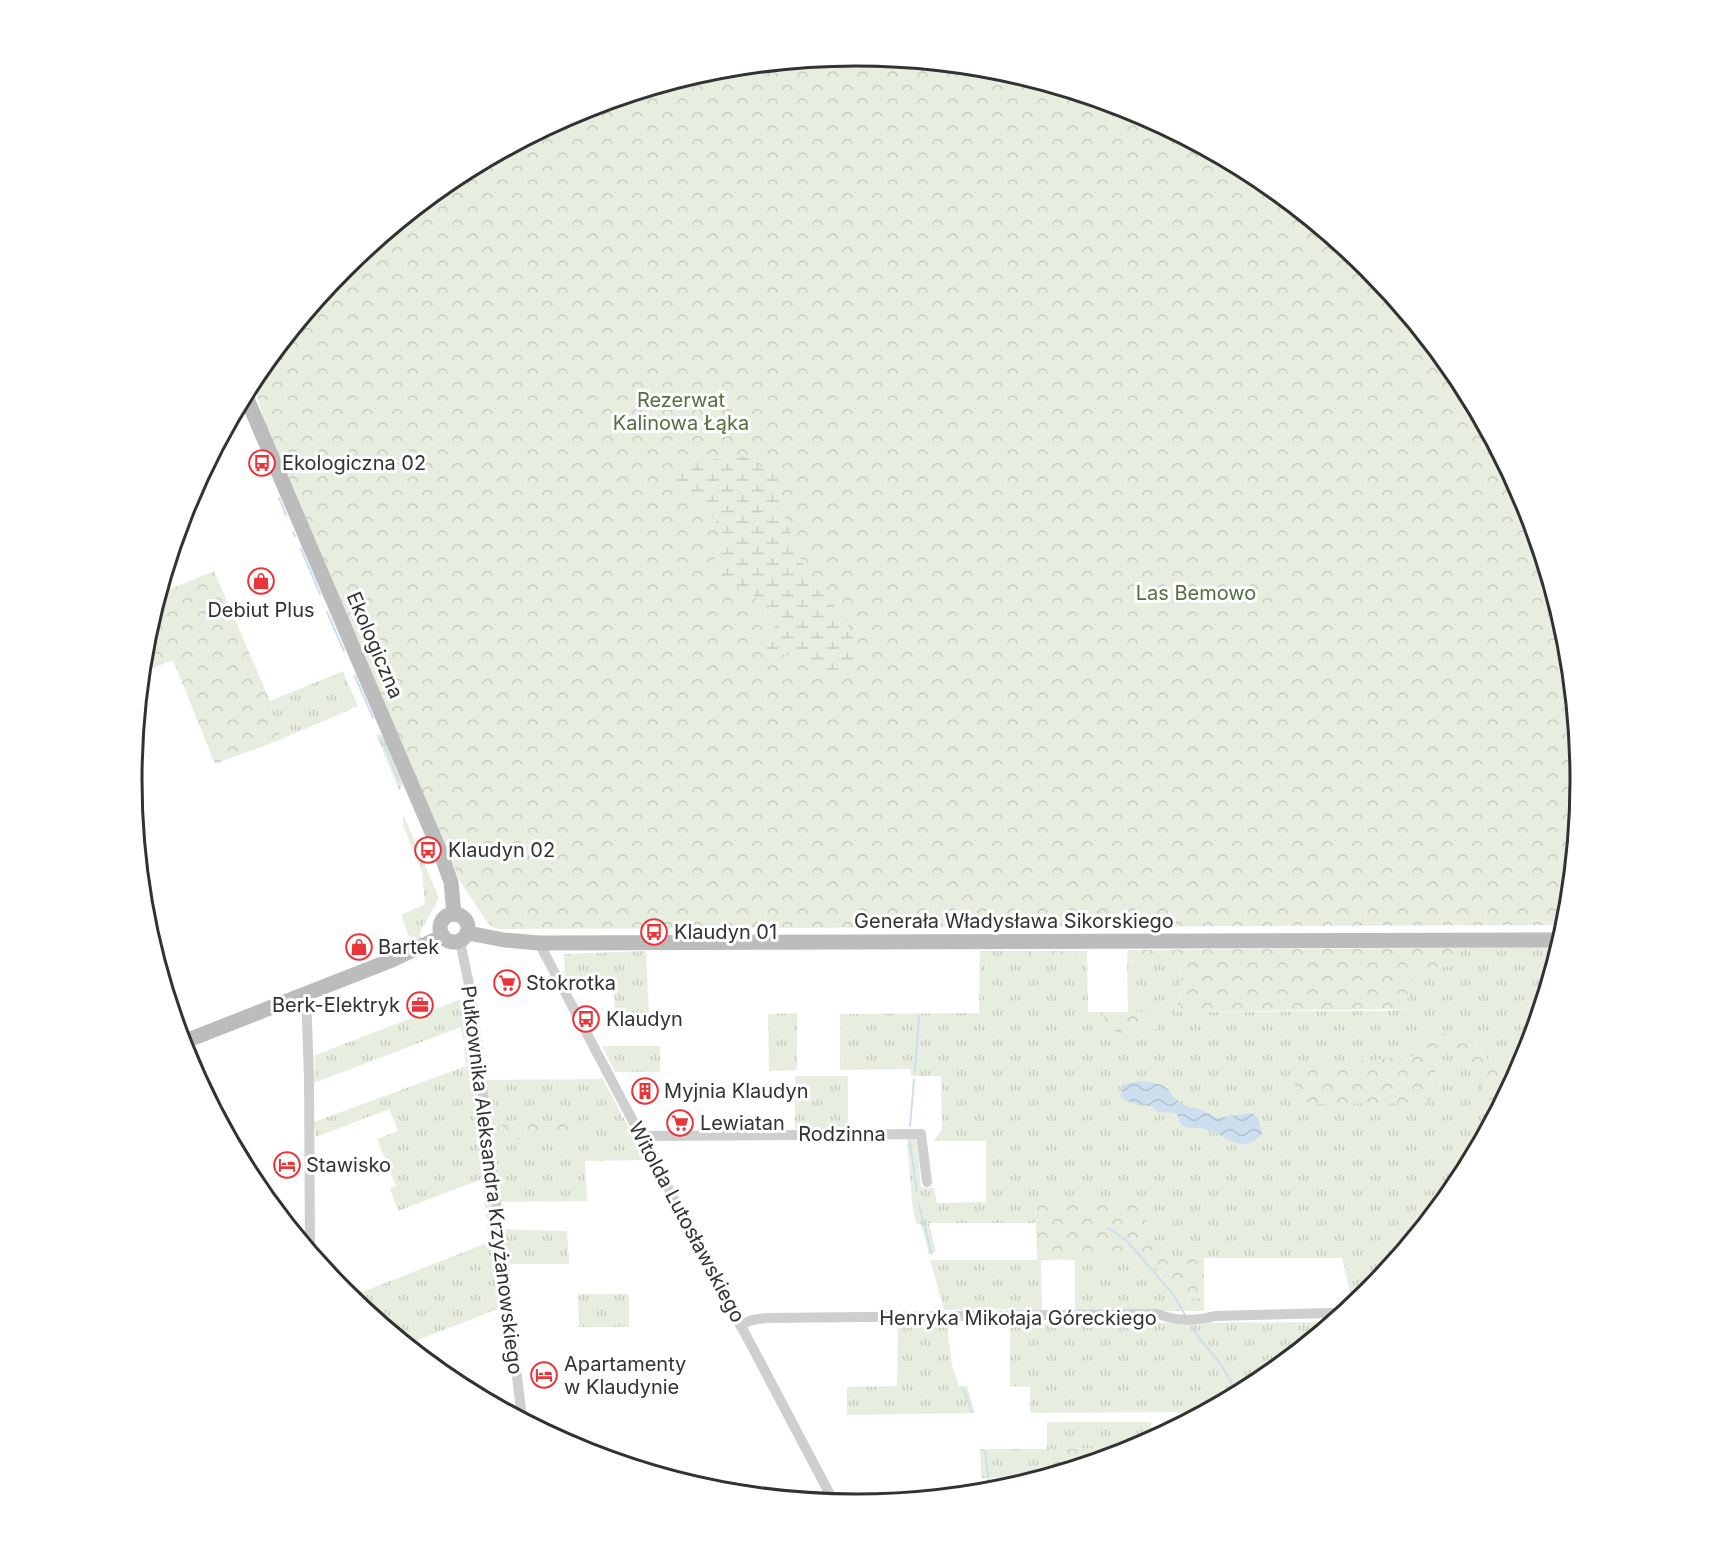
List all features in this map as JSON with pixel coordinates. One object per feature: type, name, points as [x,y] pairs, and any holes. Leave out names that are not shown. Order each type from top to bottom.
[{"type":"main road","name":"Ekologiczna","points":[[250,405],[439,849],[451,882],[453,914]]},
{"type":"main road","points":[[453,914],[465,920],[468,927],[464,937],[450,942],[442,936],[440,928],[442,921],[453,914]]},
{"type":"main road","points":[[191,1039],[392,960],[442,936]]},
{"type":"main road","name":"Generała Władysława Sikorskiego","points":[[464,937],[539,943],[1552,940]]},
{"type":"street","name":"Pułkownika Aleksandra Krzyżanowskiego","points":[[464,937],[521,1409]]},
{"type":"street","name":"Witolda Lutosławskiego","points":[[539,943],[829,1493]]},
{"type":"street","points":[[306,994],[310,1239]]},
{"type":"street","name":"Rodzinna","points":[[642,1138],[646,1136],[921,1134],[927,1182]]},
{"type":"street","name":"Henryka Mikołaja Góreckiego","points":[[740,1324],[766,1318],[1158,1314],[1180,1321],[1201,1320],[1215,1316],[1331,1313]]},
{"type":"green space","name":"Las Bemowo","points":[[856,66],[950,72],[996,80],[1041,90],[1130,120],[1214,162],[1253,186],[1327,243],[1393,309],[1423,345],[1475,423],[1497,464],[1533,550],[1557,641],[1564,687],[1569,733],[1569,827],[1556,925],[496,929],[487,922],[460,881],[263,417],[257,393],[263,383],[320,309],[386,243],[460,186],[500,162],[583,120],[627,104],[672,90],[763,72]]},
{"type":"green space","points":[[736,454],[746,457],[771,472],[777,480],[780,505],[804,567],[848,625],[856,658],[836,672],[820,674],[803,662],[772,649],[762,651],[760,644],[774,632],[773,621],[753,594],[727,580],[715,560],[713,551],[721,546],[724,539],[719,526],[699,498],[671,482],[670,475],[678,470]]},
{"type":"green space","points":[[214,571],[270,701],[272,720],[282,739],[215,764],[173,660],[152,668],[169,590]]},
{"type":"green space","points":[[343,671],[358,706],[282,739],[272,720],[270,701]]},
{"type":"green space","points":[[376,735],[384,736],[403,780],[399,790]]},
{"type":"green space","points":[[404,816],[438,900],[419,934],[422,938],[404,948],[393,949],[411,941],[401,915],[425,904],[422,872],[403,825]]},
{"type":"green space","points":[[1551,946],[1533,1010],[1508,1071],[1496,1068],[1475,1045],[1408,1036],[1424,1055],[1430,1103],[1438,1056],[1444,1049],[1453,1051],[1461,1058],[1493,1104],[1450,1177],[1423,1215],[1393,1251],[1350,1295],[1342,1258],[1165,1258],[1035,1203],[1036,1223],[929,1223],[936,1252],[929,1254],[921,1224],[916,1224],[912,1203],[907,1138],[915,1139],[917,1143],[921,1187],[934,1188],[937,1203],[986,1202],[986,1141],[934,1141],[942,1129],[941,1076],[911,1076],[911,1069],[840,1070],[840,1014],[979,1013],[980,951],[1033,951],[1033,961],[1076,961],[1080,957],[1079,951],[1087,951],[1088,1012],[1102,1012],[1107,1027],[1157,1012],[1128,1012],[1127,960],[1174,963],[1181,982],[1175,1012],[1383,1011],[1410,1009],[1407,999],[1412,978],[1426,969],[1456,964],[1449,948]]},
{"type":"green space","points":[[1449,948],[1455,950],[1460,956],[1456,965],[1426,969],[1413,978],[1407,999],[1410,1009],[1175,1012],[1181,981],[1174,963],[1127,960],[1128,950]]},
{"type":"green space","points":[[646,951],[649,1016],[615,1016],[613,981],[569,984],[565,977],[564,954]]},
{"type":"green space","points":[[1033,951],[1079,951],[1080,957],[1076,961],[1033,961]]},
{"type":"green space","points":[[467,997],[471,1033],[463,1040],[461,1027],[314,1083],[315,1055]]},
{"type":"green space","points":[[1102,1012],[1157,1012],[1158,1029],[1119,1033],[1107,1027]]},
{"type":"green space","points":[[797,1013],[797,1070],[769,1071],[768,1014]]},
{"type":"green space","points":[[1439,1033],[1458,1035],[1475,1045],[1496,1068],[1508,1071],[1493,1104],[1461,1058],[1453,1051],[1445,1049],[1438,1056],[1430,1103],[1303,1104],[1295,1087],[1294,1067],[1423,1055],[1407,1036]]},
{"type":"green space","points":[[472,1045],[501,1306],[415,1341],[360,1293],[489,1242],[482,1179],[398,1211],[390,1189],[396,1186],[377,1139],[398,1131],[389,1109],[316,1137],[314,1122],[466,1066],[464,1047]]},
{"type":"green space","points":[[602,1046],[660,1046],[660,1072],[615,1072]]},
{"type":"green space","points":[[795,1076],[848,1076],[848,1128],[795,1129]]},
{"type":"green space","points":[[603,1079],[646,1160],[585,1161],[587,1201],[501,1202],[494,1139],[578,1138],[493,1132],[486,1080]]},
{"type":"green space","points":[[578,1121],[578,1138],[494,1139],[493,1132],[505,1123]]},
{"type":"green space","points":[[1135,1201],[1165,1258],[1204,1258],[1204,1298],[1174,1299],[1156,1268],[1141,1259],[1037,1260],[1035,1202]]},
{"type":"green space","points":[[504,1229],[567,1231],[569,1264],[508,1264]]},
{"type":"green space","points":[[1075,1259],[1141,1259],[1156,1268],[1174,1299],[1204,1298],[1204,1311],[1075,1311]]},
{"type":"green space","points":[[930,1260],[1041,1260],[1042,1311],[944,1310]]},
{"type":"green space","points":[[578,1294],[629,1294],[629,1327],[579,1327]]},
{"type":"green space","points":[[1321,1322],[1253,1374],[1228,1389],[1221,1389],[1221,1393],[1187,1412],[1030,1413],[1030,1387],[1010,1386],[1010,1324]]},
{"type":"green space","points":[[898,1326],[947,1326],[952,1365],[959,1386],[967,1386],[975,1413],[847,1415],[847,1387],[897,1386]]},
{"type":"green space","points":[[1047,1422],[1151,1422],[1151,1430],[1107,1448],[1049,1449],[1052,1467],[1007,1478],[981,1478],[980,1449],[1047,1449]]},
{"type":"green space","points":[[1107,1448],[1052,1467],[1049,1449]]},
{"type":"water","points":[[1144,1081],[1159,1084],[1168,1089],[1182,1104],[1218,1118],[1252,1113],[1258,1118],[1262,1134],[1255,1141],[1241,1144],[1206,1129],[1184,1127],[1175,1113],[1158,1112],[1150,1106],[1130,1102],[1120,1096],[1126,1085]]},
{"type":"waterway","points":[[279,498],[286,515]]},
{"type":"waterway","points":[[293,532],[295,536]]},
{"type":"waterway","points":[[301,549],[320,594]]},
{"type":"waterway","points":[[327,612],[344,651]]},
{"type":"waterway","points":[[355,676],[373,718]]},
{"type":"waterway","points":[[381,738],[399,781]]},
{"type":"waterway","points":[[915,1071],[919,1016]]},
{"type":"waterway","points":[[910,1126],[914,1080]]},
{"type":"waterway","points":[[910,1142],[917,1192]]},
{"type":"waterway","points":[[919,1205],[932,1254]]},
{"type":"waterway","points":[[1108,1228],[1127,1241],[1173,1294],[1185,1315]]},
{"type":"waterway","points":[[1192,1326],[1220,1363],[1233,1386]]},
{"type":"waterway","points":[[963,1389],[972,1412]]},
{"type":"waterway","points":[[985,1451],[989,1481]]},
{"type":"place","name":"Ekologiczna 02","points":[[262,463]]},
{"type":"place","name":"Debiut Plus","points":[[261,581]]},
{"type":"place","name":"Klaudyn 02","points":[[428,850]]},
{"type":"place","name":"Klaudyn 01","points":[[654,932]]},
{"type":"place","name":"Bartek","points":[[359,947]]},
{"type":"place","name":"Stokrotka","points":[[507,983]]},
{"type":"place","name":"Berk-Elektryk","points":[[420,1005]]},
{"type":"place","name":"Klaudyn","points":[[586,1019]]},
{"type":"place","name":"Myjnia Klaudyn","points":[[645,1091]]},
{"type":"place","name":"Lewiatan","points":[[680,1123]]},
{"type":"place","name":"Stawisko","points":[[287,1165]]},
{"type":"place","name":"Apartamenty w Klaudynie","points":[[544,1375]]},
{"type":"park label","name":"Rezerwat Kalinowa Łąka","points":[[681,412]]}]
